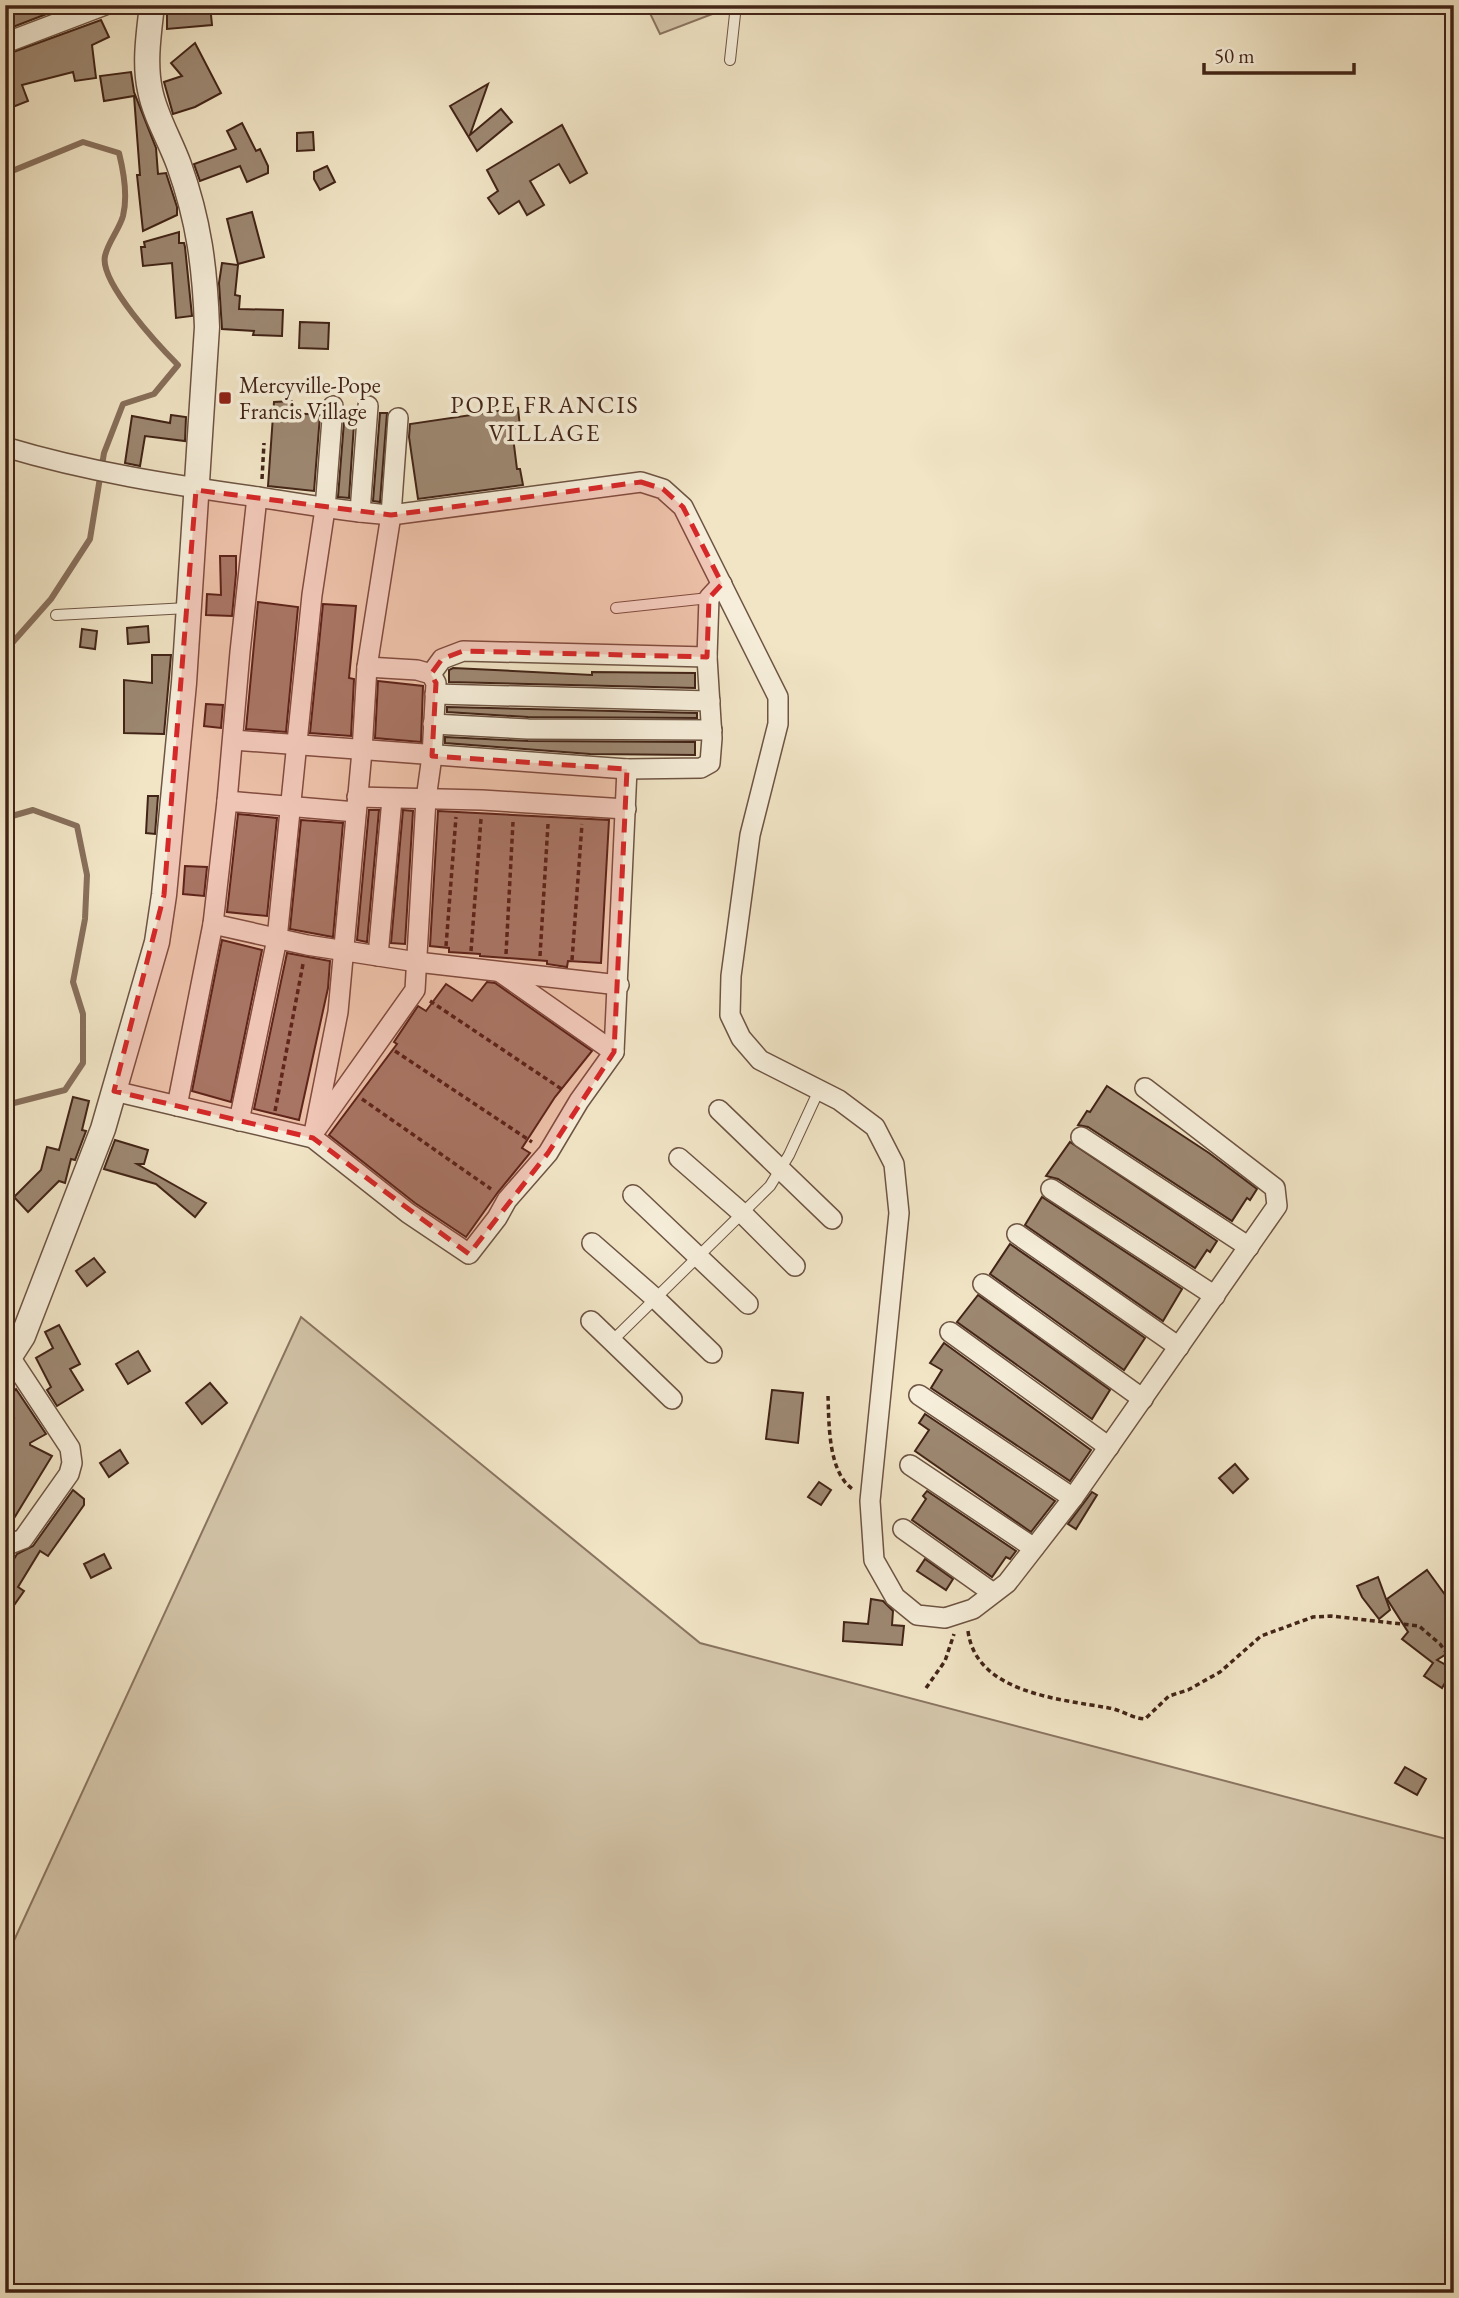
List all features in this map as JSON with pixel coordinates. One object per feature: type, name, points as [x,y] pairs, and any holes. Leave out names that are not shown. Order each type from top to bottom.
[{"type":"street","points":[[5,43],[105,5]]},
{"type":"street","points":[[5,1546],[23,1539],[69,1474],[72,1463],[71,1448],[7,1356],[23,1336],[103,1129],[157,942],[183,697],[207,327],[205,271],[196,219],[183,176],[150,90],[148,73],[152,5]]},
{"type":"street","points":[[239,1121],[277,939],[312,595],[325,509],[333,405]]},
{"type":"street","points":[[360,512],[368,406]]},
{"type":"street","points":[[313,1135],[338,1012],[367,667],[391,514],[398,418]]},
{"type":"street","points":[[5,447],[79,468],[325,509],[391,514],[641,482],[663,489],[683,507],[715,591],[778,697],[778,724],[750,835],[731,976],[730,1014],[741,1038],[760,1060],[839,1100],[874,1127],[894,1164],[899,1213],[870,1501],[874,1560],[895,1597],[917,1615],[945,1618],[973,1609],[1007,1583],[1073,1498],[1278,1206],[1275,1188],[1145,1088]]},
{"type":"street","points":[[177,1106],[213,924],[240,652],[259,498]]},
{"type":"street","points":[[233,740],[627,769],[701,768],[710,763],[712,730],[707,657],[715,591]]},
{"type":"street","points":[[431,674],[442,659],[463,651],[707,657]]},
{"type":"street","points":[[313,1135],[415,990],[436,682],[431,674],[417,670],[367,667]]},
{"type":"street","points":[[435,694],[710,701]]},
{"type":"street","points":[[433,724],[528,729],[712,730]]},
{"type":"street","points":[[114,1091],[271,1129],[313,1135],[408,1213],[469,1254],[497,1218],[507,1200],[548,1153],[579,1101],[614,1052],[627,769]]},
{"type":"street","points":[[227,802],[291,806],[356,805],[392,799],[457,799],[626,809]]},
{"type":"street","points":[[378,956],[392,799]]},
{"type":"street","points":[[213,924],[307,945],[417,962],[619,985]]},
{"type":"street","points":[[501,971],[614,1052]]},
{"type":"street","points":[[719,1110],[831,1219]]},
{"type":"street","points":[[1082,1137],[1249,1247]]},
{"type":"street","points":[[678,1158],[742,1213],[795,1266]]},
{"type":"street","points":[[1051,1189],[1215,1296]]},
{"type":"street","points":[[633,1195],[748,1304]]},
{"type":"street","points":[[1017,1234],[1179,1347]]},
{"type":"street","points":[[592,1243],[712,1353]]},
{"type":"street","points":[[983,1284],[1143,1399]]},
{"type":"street","points":[[591,1321],[672,1399]]},
{"type":"street","points":[[950,1332],[1109,1447]]},
{"type":"street","points":[[919,1395],[1073,1498]]},
{"type":"street","points":[[910,1465],[1034,1548]]},
{"type":"street","points":[[903,1529],[993,1593]]},
{"type":"lane","points":[[730,60],[736,5]]},
{"type":"lane","points":[[616,608],[715,591]]},
{"type":"lane","points":[[56,615],[189,608]]},
{"type":"lane","points":[[612,1341],[770,1186],[819,1090]]},
{"type":"path","points":[[259,498],[264,443]]},
{"type":"path","points":[[445,965],[457,799]]},
{"type":"path","points":[[470,968],[482,800]]},
{"type":"path","points":[[501,971],[514,802]]},
{"type":"path","points":[[539,975],[542,886],[550,804]]},
{"type":"path","points":[[570,979],[584,807]]},
{"type":"path","points":[[271,1129],[307,945]]},
{"type":"path","points":[[415,990],[579,1101]]},
{"type":"path","points":[[380,1042],[548,1153]]},
{"type":"path","points":[[346,1088],[507,1200]]},
{"type":"path","points":[[828,1396],[830,1440],[837,1469],[846,1486],[870,1501]]},
{"type":"path","points":[[964,1612],[974,1653],[985,1668],[1002,1681],[1050,1697],[1112,1708],[1134,1718],[1145,1719],[1169,1696],[1188,1690],[1220,1672],[1261,1636],[1308,1619],[1331,1616],[1419,1626],[1440,1644],[1454,1663]]},
{"type":"path","points":[[926,1688],[945,1661],[964,1612]]},
{"type":"highlighted area","points":[[641,482],[663,489],[683,507],[722,584],[709,598],[707,657],[463,651],[442,659],[431,674],[436,683],[432,756],[627,769],[614,1052],[548,1153],[469,1254],[313,1138],[114,1091],[164,895],[196,490],[391,515]]},
{"type":"shaded area","points":[[646,5],[754,5],[728,8],[660,34]]},
{"type":"shaded area","points":[[301,1317],[700,1643],[1454,1841],[1454,2293],[5,2293],[5,1960]]},
{"type":"building","points":[[16,5],[70,5],[5,30],[5,9]]},
{"type":"building","points":[[167,5],[210,5],[212,25],[167,29]]},
{"type":"building","points":[[101,20],[109,37],[92,45],[96,78],[75,81],[73,72],[22,85],[28,101],[5,110],[5,55]]},
{"type":"building","points":[[195,43],[221,93],[195,107],[173,114],[164,82],[182,76],[171,63]]},
{"type":"building","points":[[131,72],[134,92],[156,148],[158,174],[166,173],[177,207],[177,215],[143,231],[137,175],[140,175],[134,96],[104,101],[100,76]]},
{"type":"building","points":[[488,84],[470,135],[501,109],[512,122],[477,151],[450,106]]},
{"type":"building","points":[[242,123],[256,151],[260,149],[268,166],[268,173],[247,182],[240,166],[200,181],[194,164],[236,149],[227,131]]},
{"type":"building","points":[[562,125],[587,173],[570,183],[559,164],[530,181],[544,205],[527,215],[519,201],[499,214],[488,198],[498,191],[487,170]]},
{"type":"building","points":[[313,132],[314,150],[297,151],[297,133]]},
{"type":"building","points":[[327,166],[335,182],[320,190],[314,179],[314,172]]},
{"type":"building","points":[[252,212],[264,257],[238,264],[227,219]]},
{"type":"building","points":[[179,232],[179,243],[184,243],[185,247],[192,316],[176,318],[172,263],[143,266],[141,247],[145,247],[144,242]]},
{"type":"building","points":[[222,263],[238,265],[235,295],[240,296],[239,309],[283,310],[282,336],[253,335],[254,331],[222,329],[219,283]]},
{"type":"building","points":[[300,322],[329,323],[328,349],[299,348]]},
{"type":"building","points":[[292,401],[293,413],[320,415],[314,491],[268,486],[274,402]]},
{"type":"building","points":[[518,408],[520,427],[512,429],[517,469],[520,469],[523,485],[418,499],[409,437],[410,424]]},
{"type":"building","points":[[345,409],[355,409],[349,498],[338,497]]},
{"type":"building","points":[[380,413],[387,413],[380,502],[373,501]]},
{"type":"building","points":[[171,415],[186,417],[185,441],[145,436],[140,466],[125,463],[132,416],[170,423]]},
{"type":"building","points":[[220,556],[236,556],[232,616],[206,615],[207,594],[221,595]]},
{"type":"building","points":[[258,602],[298,607],[286,732],[246,729]]},
{"type":"building","points":[[323,604],[356,606],[349,678],[354,679],[351,736],[310,733]]},
{"type":"building","points":[[148,626],[149,642],[128,644],[127,628]]},
{"type":"building","points":[[82,629],[97,631],[95,649],[80,647]]},
{"type":"building","points":[[152,655],[171,655],[164,734],[124,733],[124,680],[152,683]]},
{"type":"building","points":[[453,668],[592,675],[592,672],[695,673],[695,688],[449,682],[449,670]]},
{"type":"building","points":[[378,681],[423,686],[421,742],[375,738]]},
{"type":"building","points":[[206,704],[223,705],[221,728],[204,726]]},
{"type":"building","points":[[447,707],[697,713],[697,718],[528,717],[447,712]]},
{"type":"building","points":[[445,737],[528,741],[695,742],[695,755],[590,754],[445,743]]},
{"type":"building","points":[[148,796],[158,796],[155,834],[146,833]]},
{"type":"building","points":[[369,810],[379,810],[367,942],[357,940]]},
{"type":"building","points":[[403,810],[413,811],[405,944],[391,943]]},
{"type":"building","points":[[438,811],[609,820],[601,963],[568,961],[567,967],[547,964],[547,961],[449,952],[449,948],[430,946]]},
{"type":"building","points":[[238,814],[277,818],[267,916],[227,912]]},
{"type":"building","points":[[301,820],[343,823],[333,937],[290,929]]},
{"type":"building","points":[[185,866],[207,867],[204,896],[183,894]]},
{"type":"building","points":[[222,940],[262,950],[231,1102],[192,1091]]},
{"type":"building","points":[[287,953],[330,961],[328,988],[299,1120],[254,1109]]},
{"type":"building","points":[[487,982],[495,983],[592,1051],[555,1097],[522,1148],[530,1153],[466,1237],[415,1203],[329,1135],[397,1044],[394,1042],[418,1006],[426,1011],[446,984],[472,1001]]},
{"type":"building","points":[[1107,1086],[1209,1153],[1257,1189],[1250,1200],[1247,1198],[1232,1221],[1088,1127],[1078,1125]]},
{"type":"building","points":[[73,1097],[89,1101],[82,1130],[86,1131],[75,1160],[71,1159],[65,1183],[59,1181],[28,1212],[14,1197],[41,1170],[47,1147],[59,1150]]},
{"type":"building","points":[[115,1140],[148,1150],[144,1164],[137,1164],[206,1203],[195,1217],[156,1184],[104,1169]]},
{"type":"building","points":[[1070,1142],[1217,1241],[1210,1252],[1207,1250],[1195,1268],[1058,1179],[1046,1176]]},
{"type":"building","points":[[1042,1197],[1182,1289],[1163,1321],[1025,1225]]},
{"type":"building","points":[[1010,1244],[1145,1338],[1124,1370],[990,1274]]},
{"type":"building","points":[[94,1258],[105,1272],[87,1286],[76,1271]]},
{"type":"building","points":[[978,1295],[1110,1390],[1092,1419],[957,1322]]},
{"type":"building","points":[[59,1325],[80,1364],[70,1369],[83,1390],[57,1406],[47,1390],[51,1387],[36,1358],[53,1348],[45,1332]]},
{"type":"building","points":[[944,1343],[1091,1450],[1070,1481],[931,1388],[942,1370],[930,1363]]},
{"type":"building","points":[[138,1351],[150,1371],[128,1384],[116,1364]]},
{"type":"building","points":[[210,1383],[227,1403],[202,1424],[186,1403]]},
{"type":"building","points":[[16,1389],[46,1434],[30,1445],[52,1456],[5,1533],[5,1428],[14,1418],[5,1410],[5,1401]]},
{"type":"building","points":[[772,1390],[803,1393],[798,1443],[766,1439]]},
{"type":"building","points":[[925,1414],[1055,1501],[1031,1532],[915,1451],[929,1430],[919,1423]]},
{"type":"building","points":[[120,1450],[128,1463],[109,1477],[100,1463]]},
{"type":"building","points":[[1235,1464],[1248,1479],[1233,1493],[1219,1478]]},
{"type":"building","points":[[819,1482],[831,1490],[821,1505],[808,1497]]},
{"type":"building","points":[[73,1490],[84,1499],[84,1505],[48,1556],[40,1551],[18,1587],[24,1591],[5,1618],[5,1574],[17,1554],[33,1546]]},
{"type":"building","points":[[927,1491],[1016,1551],[1010,1559],[1006,1557],[992,1577],[912,1520],[926,1499],[923,1496]]},
{"type":"building","points":[[1092,1492],[1097,1495],[1076,1529],[1068,1524]]},
{"type":"building","points":[[104,1554],[111,1568],[91,1578],[84,1564]]},
{"type":"building","points":[[925,1559],[953,1579],[946,1590],[917,1571]]},
{"type":"building","points":[[1427,1570],[1446,1596],[1454,1592],[1454,1649],[1437,1660],[1453,1669],[1442,1688],[1424,1676],[1433,1663],[1402,1639],[1408,1632],[1387,1599]]},
{"type":"building","points":[[1378,1577],[1390,1610],[1379,1619],[1357,1586]]},
{"type":"building","points":[[871,1599],[883,1601],[893,1611],[892,1625],[904,1626],[902,1645],[843,1641],[844,1622],[868,1624]]},
{"type":"building","points":[[1405,1767],[1426,1779],[1417,1795],[1395,1783]]},
{"type":"waterway","points":[[5,176],[83,142],[119,153],[125,184],[125,201],[121,221],[106,251],[106,267],[111,281],[132,314],[178,365],[154,394],[123,404],[104,453],[90,539],[51,599],[5,651]]},
{"type":"waterway","points":[[5,818],[33,810],[77,826],[87,875],[85,919],[73,982],[83,1014],[83,1063],[65,1090],[10,1104],[5,1118]]},
{"type":"place","name":"Mercyville-Pope Francis Village","points":[[225,398]]},
{"type":"district","name":"POPE FRANCIS VILLAGE","points":[[545,419]]}]
